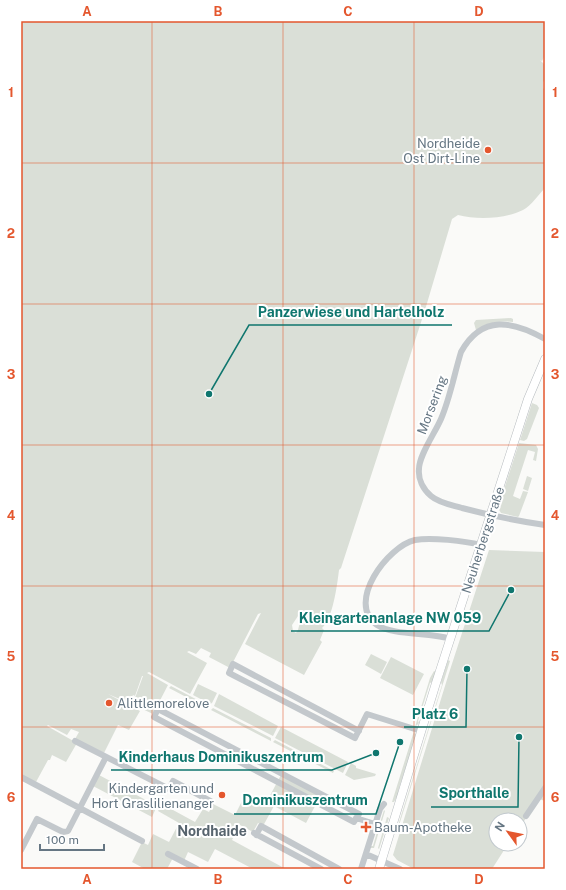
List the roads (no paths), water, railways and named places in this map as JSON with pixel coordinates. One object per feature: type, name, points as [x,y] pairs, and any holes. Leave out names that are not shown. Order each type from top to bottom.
[{"type":"main road","name":"Neuherbergstraße","points":[[378,869],[528,399],[545,359]]},
{"type":"street","name":"Morsering","points":[[545,339],[521,327],[508,324],[494,324],[476,334],[465,346],[462,352],[448,402],[421,459],[419,468],[422,485],[432,497],[451,505],[491,515],[545,525]]},
{"type":"street","points":[[451,639],[435,635],[392,631],[377,625],[367,612],[366,603],[370,584],[375,574],[388,557],[395,550],[409,542],[424,539],[469,542],[481,545]]},
{"type":"street","points":[[359,731],[233,664],[229,672],[355,738],[359,731],[367,714],[421,731]]},
{"type":"street","points":[[290,705],[295,697]]},
{"type":"street","points":[[158,709],[359,814],[354,822],[189,735],[154,717],[158,709]]},
{"type":"street","points":[[189,735],[193,727]]},
{"type":"street","points":[[76,741],[169,789],[173,781],[212,802]]},
{"type":"street","points":[[21,850],[37,819],[63,832],[68,831],[106,757]]},
{"type":"street","points":[[250,767],[254,759]]},
{"type":"street","points":[[21,777],[142,840]]},
{"type":"street","points":[[298,792],[302,784]]},
{"type":"street","points":[[528,813],[545,788]]},
{"type":"street","points":[[322,804],[326,796]]},
{"type":"street","points":[[361,869],[380,809],[384,804]]},
{"type":"street","points":[[356,818],[375,824]]},
{"type":"street","points":[[321,869],[254,834],[261,826],[328,866],[339,869]]},
{"type":"street","points":[[168,854],[197,869]]},
{"type":"street","points":[[366,854],[400,869]]},
{"type":"place","name":"Nordheide Ost Dirt-Line","points":[[488,150]]},
{"type":"place","name":"Panzerwiese und Hartelholz","points":[[209,394]]},
{"type":"place","name":"Kleingartenanlage NW 059","points":[[511,590]]},
{"type":"place","name":"Platz 6","points":[[467,669]]},
{"type":"place","name":"Alittlemorelove","points":[[109,703]]},
{"type":"place","name":"Sporthalle","points":[[519,737]]},
{"type":"place","name":"Dominikuszentrum","points":[[400,742]]},
{"type":"place","name":"Kinderhaus Dominikuszentrum","points":[[376,753]]},
{"type":"place","name":"Kindergarten und Hort Graslilienanger","points":[[222,795]]},
{"type":"place","name":"Baum-Apotheke","points":[[366,827]]},
{"type":"district","name":"Nordhaide","points":[[212,831]]}]
